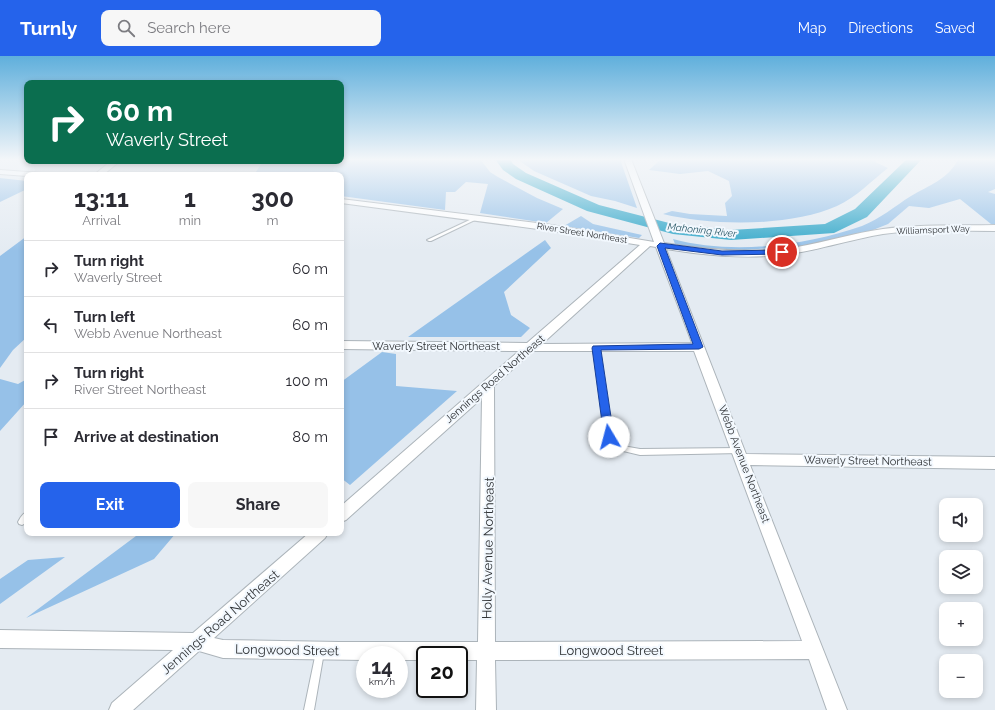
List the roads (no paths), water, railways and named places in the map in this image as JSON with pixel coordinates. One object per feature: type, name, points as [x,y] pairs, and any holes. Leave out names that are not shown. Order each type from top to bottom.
[{"type":"street","name":"Webb Avenue Northeast","points":[[639,190],[650,219],[654,244],[699,347],[837,710]]},
{"type":"street","name":"River Street Northeast","points":[[344,201],[545,227],[707,252],[782,252],[824,246]]},
{"type":"street","name":"Williamsport Way","points":[[824,246],[894,230],[995,228]]},
{"type":"street","name":"Jennings Road Northeast","points":[[344,512],[488,385],[654,244]]},
{"type":"street","name":"Waverly Street Northeast","points":[[344,345],[596,348],[699,347]]},
{"type":"street","name":"Holly Avenue Northeast","points":[[486,710],[488,385]]},
{"type":"street","name":"Waverly Street Northeast","points":[[740,455],[995,463]]},
{"type":"street","name":"Jennings Road Northeast","points":[[119,710],[317,536]]},
{"type":"street","name":"Longwood Street","points":[[0,639],[196,642],[223,649],[814,650]]},
{"type":"street","points":[[134,710],[142,690]]},
{"type":"lane","points":[[429,240],[477,218]]},
{"type":"lane","points":[[596,348],[611,442],[621,448],[640,452],[740,455]]},
{"type":"lane","points":[[309,710],[321,650]]},
{"type":"waterway","name":"Mahoning River","points":[[551,190],[593,208],[673,229],[731,235],[828,229],[861,213],[884,190]]}]
